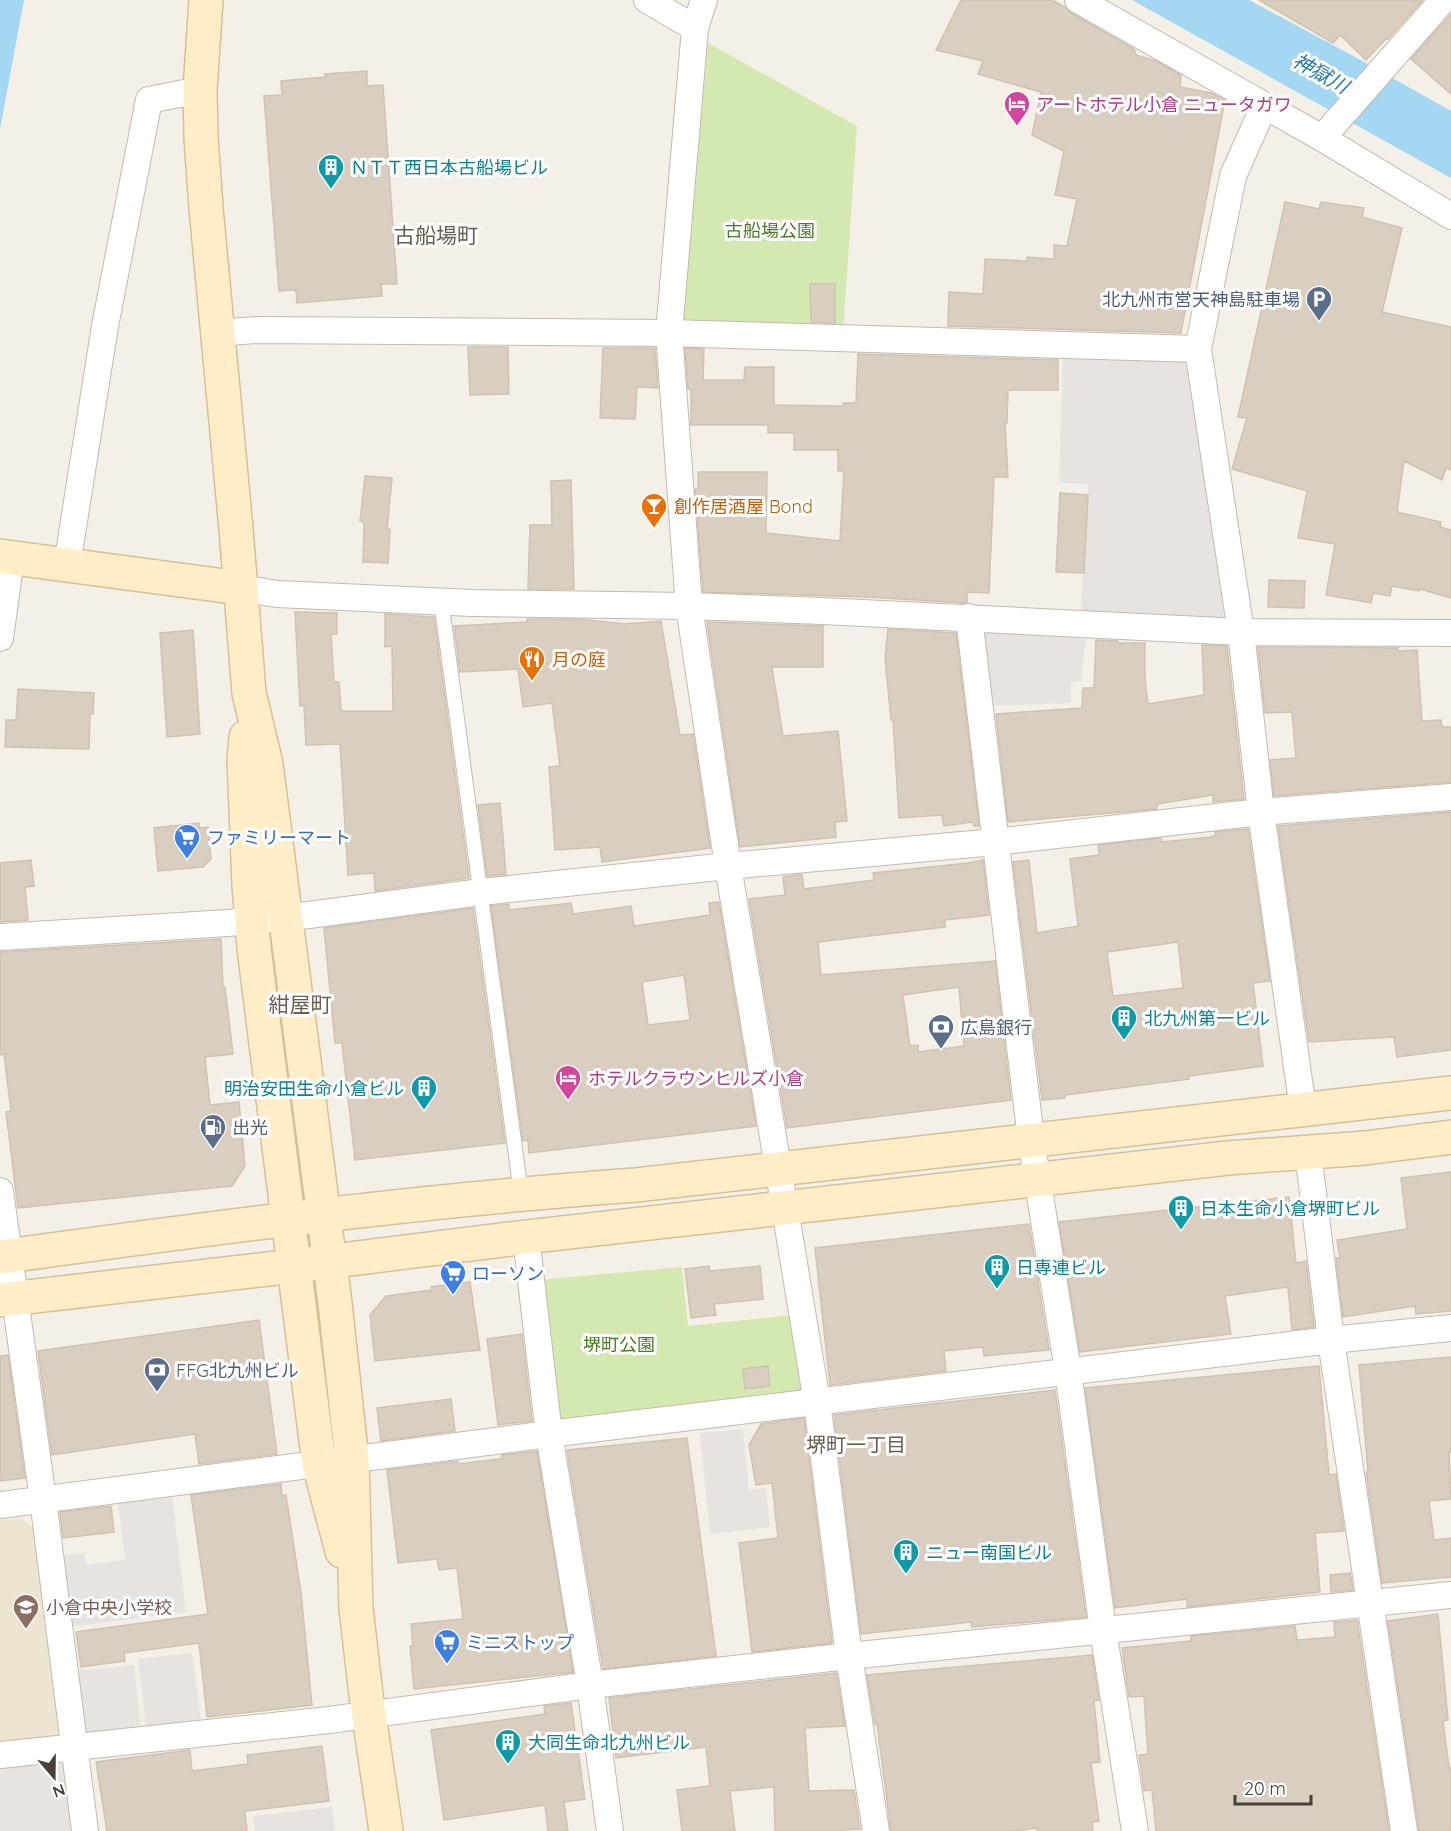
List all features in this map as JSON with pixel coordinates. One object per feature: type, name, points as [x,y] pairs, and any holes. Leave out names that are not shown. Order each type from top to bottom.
[{"type":"street","points":[[206,0],[200,90],[201,137],[216,333],[236,529],[249,693],[266,764],[329,1261],[352,1460],[356,1608],[386,1831]]},
{"type":"street","points":[[646,0],[695,28]]},
{"type":"street","points":[[704,0],[695,28],[669,333],[689,606],[817,1402],[849,1656],[876,1831]]},
{"type":"street","points":[[1078,0],[1322,138],[1451,216]]},
{"type":"street","points":[[1322,138],[1443,0]]},
{"type":"street","points":[[67,565],[105,326],[149,100],[200,90]]},
{"type":"street","points":[[1264,106],[1233,176],[1198,349],[1241,632],[1261,812],[1303,1109]]},
{"type":"street","points":[[216,333],[269,330],[669,333],[1198,349]]},
{"type":"street","points":[[0,638],[5,557],[277,594],[472,603],[689,606],[1241,632],[1451,633]]},
{"type":"street","points":[[969,618],[1031,1139],[1068,1371],[1103,1630],[1135,1831]]},
{"type":"street","points":[[249,693],[244,760],[251,920],[319,1464],[356,1608]]},
{"type":"street","points":[[0,937],[251,920],[481,892],[729,866],[995,842],[1261,812],[1451,797]]},
{"type":"street","points":[[4,1256],[323,1215],[520,1193],[636,1185],[1451,1093]]},
{"type":"street","points":[[7,1299],[526,1237],[1228,1158],[1451,1137]]},
{"type":"street","points":[[1308,1152],[1331,1340],[1404,1831]]},
{"type":"street","points":[[0,1191],[7,1299],[43,1499],[85,1831]]},
{"type":"street","points":[[526,1237],[549,1434],[590,1685],[610,1831]]},
{"type":"street","points":[[0,1505],[549,1434],[1331,1340],[1451,1328]]},
{"type":"street","points":[[0,1755],[369,1715],[590,1685],[849,1656],[1451,1595]]},
{"type":"lane","points":[[441,600],[520,1193]]},
{"type":"shaded area","points":[[1063,349],[1177,353],[1190,364],[1228,615],[1224,620],[1081,614],[1088,484],[1059,483]]},
{"type":"shaded area","points":[[980,631],[1086,637],[1081,681],[1071,682],[1071,703],[985,706]]},
{"type":"shaded area","points":[[743,1429],[749,1490],[766,1488],[770,1527],[710,1534],[700,1433]]},
{"type":"shaded area","points":[[172,1497],[186,1612],[70,1627],[61,1556],[84,1553],[86,1565],[125,1560],[118,1503]]},
{"type":"shaded area","name":"小倉中央小学校","points":[[21,1518],[38,1531],[64,1728],[56,1741],[0,1747],[0,1520]]},
{"type":"shaded area","points":[[192,1653],[201,1721],[146,1727],[138,1659]]},
{"type":"shaded area","points":[[134,1665],[141,1729],[91,1735],[83,1730],[76,1671]]},
{"type":"shaded area","points":[[67,1755],[77,1831],[0,1831],[0,1763]]},
{"type":"shaded area","points":[[332,1807],[335,1831],[255,1831],[253,1816]]},
{"type":"green space","name":"古船場公園","points":[[708,43],[857,126],[843,332],[682,321]]},
{"type":"green space","name":"堺町公園","points":[[682,1267],[688,1326],[792,1315],[806,1394],[554,1424],[538,1280]]},
{"type":"water","points":[[0,0],[24,0],[0,129]]},
{"type":"water","name":"神獄川","points":[[1132,0],[1249,0],[1355,57],[1451,111],[1451,178]]},
{"type":"building","name":"アートホテル小倉 ニュータガワ","points":[[961,0],[1052,0],[1134,49],[1136,55],[1156,61],[1181,75],[1180,87],[1211,93],[1225,100],[1181,333],[948,326],[949,292],[983,294],[985,259],[1027,261],[1027,257],[1054,259],[1054,245],[1067,246],[1077,199],[1055,195],[1064,151],[1032,135],[1041,92],[978,74],[983,61],[936,50]]},
{"type":"building","points":[[1259,0],[1423,0],[1366,60],[1340,35],[1333,43]]},
{"type":"building","points":[[1451,14],[1451,94],[1411,59]]},
{"type":"building","name":"ＮＴＴ西日本古船場ビル","points":[[367,71],[367,86],[383,85],[397,284],[381,284],[382,296],[297,303],[296,290],[279,291],[264,96],[282,95],[281,81],[326,77],[325,74]]},
{"type":"building","points":[[1285,202],[1319,209],[1321,202],[1364,208],[1362,217],[1402,228],[1382,312],[1451,327],[1451,470],[1446,468],[1442,480],[1404,461],[1397,512],[1441,522],[1440,527],[1451,530],[1451,598],[1420,589],[1419,591],[1392,586],[1390,596],[1373,593],[1371,603],[1326,595],[1335,544],[1298,538],[1307,491],[1232,469],[1247,418],[1238,417]]},
{"type":"building","points":[[810,284],[835,284],[835,323],[811,322]]},
{"type":"building","points":[[468,347],[508,347],[509,394],[470,395]]},
{"type":"building","points":[[603,348],[655,348],[658,388],[637,387],[635,419],[600,418]]},
{"type":"building","points":[[685,348],[704,349],[703,380],[744,380],[745,367],[774,367],[774,405],[843,406],[843,403],[856,403],[858,354],[1058,360],[1058,390],[1008,390],[1007,423],[1005,423],[1008,477],[994,477],[989,593],[967,592],[967,602],[964,603],[867,597],[703,592],[695,489],[698,489],[698,472],[767,472],[766,533],[840,541],[844,471],[838,471],[838,450],[794,450],[794,433],[768,433],[768,425],[691,425],[691,389],[688,389]]},
{"type":"building","points":[[365,476],[392,478],[387,529],[390,529],[388,563],[363,562],[364,522],[360,521]]},
{"type":"building","points":[[571,480],[574,589],[528,589],[530,525],[552,525],[551,481]]},
{"type":"building","points":[[1060,493],[1088,495],[1084,573],[1056,572]]},
{"type":"building","points":[[1269,580],[1305,581],[1304,608],[1268,607]]},
{"type":"building","points":[[295,612],[337,613],[337,634],[331,634],[334,682],[339,682],[341,710],[344,711],[393,711],[392,646],[385,647],[385,614],[434,617],[469,878],[375,891],[374,873],[348,875],[340,744],[306,745],[304,705],[300,706]]},
{"type":"building","points":[[527,619],[579,619],[625,624],[661,621],[680,735],[693,734],[710,848],[602,862],[600,847],[555,850],[549,767],[560,766],[552,703],[523,707],[518,669],[460,672],[454,626],[527,622]]},
{"type":"building","points":[[707,622],[823,626],[823,667],[772,667],[783,736],[838,731],[847,821],[835,822],[836,837],[740,847]]},
{"type":"building","points":[[888,629],[956,633],[979,826],[974,826],[973,822],[944,826],[942,815],[899,818],[893,720],[891,720],[885,658]]},
{"type":"building","points":[[193,630],[200,734],[167,737],[160,633]]},
{"type":"building","points":[[1096,640],[1145,643],[1148,704],[1204,695],[1202,645],[1227,646],[1244,799],[1213,802],[1213,795],[1157,804],[1157,809],[1008,822],[996,714],[1082,708],[1083,688],[1094,688]]},
{"type":"building","points":[[1258,647],[1417,650],[1422,721],[1441,720],[1442,727],[1451,727],[1451,782],[1274,796],[1270,760],[1296,758],[1292,712],[1265,713]]},
{"type":"building","points":[[18,689],[94,693],[93,714],[90,714],[89,749],[5,747],[6,720],[16,720]]},
{"type":"building","points":[[500,803],[506,874],[487,876],[478,805]]},
{"type":"building","points":[[1451,812],[1451,1050],[1397,1057],[1394,1037],[1309,1042],[1278,826]]},
{"type":"building","points":[[199,823],[199,828],[208,827],[211,859],[203,867],[158,871],[154,828]]},
{"type":"building","points":[[1248,829],[1270,981],[1253,983],[1263,1066],[1042,1100],[1013,862],[1029,860],[1037,933],[1078,926],[1070,859],[1099,855],[1098,845],[1161,838],[1162,842],[1211,837],[1216,835],[1215,832]],"holes":[[[1178,942],[1183,988],[1113,996],[1107,952]]]},
{"type":"building","points":[[31,860],[34,886],[25,887],[28,920],[0,922],[0,863]]},
{"type":"building","points":[[983,860],[989,915],[945,920],[945,927],[818,942],[821,975],[995,961],[1011,1100],[787,1128],[749,899],[785,895],[783,877],[802,874],[804,889],[874,880],[873,873]],"holes":[[[959,987],[964,1046],[918,1052],[918,1045],[910,1046],[903,995]]]},
{"type":"building","points":[[719,902],[756,1126],[529,1153],[528,1140],[523,1141],[491,906],[509,904],[509,910],[571,903],[573,914],[631,906],[634,926],[710,915],[709,903]],"holes":[[[684,975],[690,1020],[648,1025],[642,982]]]},
{"type":"building","points":[[473,908],[505,1143],[355,1160],[342,1043],[335,1043],[324,928]]},
{"type":"building","points":[[221,939],[223,987],[225,987],[233,1054],[205,1057],[210,1105],[239,1102],[245,1166],[232,1186],[18,1208],[6,1112],[11,1111],[4,1054],[0,1055],[0,952]]},
{"type":"building","points":[[1451,1172],[1451,1311],[1416,1314],[1415,1306],[1343,1317],[1336,1258],[1340,1258],[1337,1240],[1407,1229],[1401,1178]]},
{"type":"building","points":[[1289,1197],[1296,1263],[1306,1261],[1314,1327],[1292,1330],[1288,1287],[1225,1296],[1231,1334],[1080,1352],[1059,1222]]},
{"type":"building","points":[[1029,1224],[1049,1350],[984,1356],[983,1347],[944,1351],[946,1371],[830,1385],[815,1248]]},
{"type":"building","points":[[709,1266],[710,1271],[760,1266],[763,1299],[714,1304],[716,1315],[691,1318],[685,1269]]},
{"type":"building","points":[[470,1282],[480,1350],[375,1361],[370,1315],[386,1296]]},
{"type":"building","name":"FFG北九州ビル","points":[[259,1320],[277,1454],[199,1464],[195,1434],[52,1455],[38,1351]]},
{"type":"building","points":[[522,1334],[532,1421],[498,1425],[487,1339]]},
{"type":"building","points":[[8,1355],[25,1478],[0,1481],[0,1356]]},
{"type":"building","points":[[1451,1357],[1451,1452],[1449,1453],[1451,1499],[1429,1501],[1434,1540],[1451,1538],[1451,1577],[1382,1583],[1366,1472],[1368,1472],[1359,1365]]},
{"type":"building","points":[[768,1366],[770,1386],[745,1389],[743,1369]]},
{"type":"building","points":[[1319,1366],[1329,1475],[1336,1474],[1344,1531],[1315,1533],[1320,1592],[1187,1607],[1187,1599],[1115,1608],[1085,1388]]},
{"type":"building","points":[[1055,1390],[1086,1617],[972,1627],[971,1622],[861,1634],[834,1415]]},
{"type":"building","points":[[451,1399],[455,1431],[381,1441],[377,1408]]},
{"type":"building","points":[[804,1418],[832,1643],[752,1652],[739,1543],[778,1538],[772,1483],[756,1485],[749,1445],[761,1424]]},
{"type":"building","points":[[687,1438],[716,1656],[603,1669],[567,1450]]},
{"type":"building","points":[[537,1451],[573,1672],[414,1689],[410,1646],[413,1646],[411,1624],[463,1619],[457,1568],[439,1570],[437,1559],[398,1563],[387,1470],[458,1461],[458,1464],[500,1459],[502,1455]]},
{"type":"building","points":[[281,1484],[282,1496],[286,1495],[301,1593],[312,1705],[207,1717],[199,1643],[124,1653],[125,1661],[81,1667],[76,1632],[208,1614],[191,1495]]},
{"type":"building","points":[[111,1506],[114,1532],[63,1538],[60,1512]]},
{"type":"building","points":[[1350,1573],[1353,1590],[1331,1592],[1330,1575]]},
{"type":"building","points":[[1438,1614],[1448,1720],[1443,1721],[1449,1768],[1451,1768],[1451,1831],[1419,1831],[1388,1621]]},
{"type":"building","points":[[1357,1620],[1389,1831],[1156,1831],[1152,1790],[1144,1791],[1139,1755],[1148,1754],[1144,1696],[1129,1697],[1122,1648],[1191,1641],[1191,1636],[1295,1626],[1297,1640],[1335,1637],[1334,1622]]},
{"type":"building","points":[[1092,1655],[1099,1700],[1094,1701],[1100,1762],[1091,1763],[1099,1821],[1092,1822],[1093,1831],[1037,1831],[1037,1828],[1015,1831],[891,1831],[877,1724],[875,1724],[867,1675]]},
{"type":"building","points":[[836,1673],[845,1726],[805,1728],[809,1791],[854,1790],[860,1829],[775,1831],[774,1787],[730,1791],[735,1831],[682,1831],[677,1790],[710,1786],[706,1747],[616,1758],[609,1698]]},
{"type":"building","name":"大同生命北九州ビル","points":[[571,1703],[585,1799],[564,1802],[568,1831],[548,1831],[545,1805],[444,1820],[431,1730],[545,1714],[544,1706]]},
{"type":"building","points":[[322,1746],[329,1801],[245,1811],[247,1831],[107,1831],[96,1762],[190,1750],[192,1771],[248,1764],[247,1755]]},
{"type":"place","name":"アートホテル小倉 ニュータガワ","points":[[1017,127]]},
{"type":"place","name":"ＮＴＴ西日本古船場ビル","points":[[331,190]]},
{"type":"place","name":"北九州市営天神島駐車場","points":[[1319,322]]},
{"type":"place","name":"創作居酒屋 Bond","points":[[654,529]]},
{"type":"place","name":"月の庭","points":[[532,682]]},
{"type":"place","name":"ファミリーマート","points":[[187,860]]},
{"type":"place","name":"北九州第一ビル","points":[[1124,1041]]},
{"type":"place","name":"広島銀行","points":[[941,1050]]},
{"type":"place","name":"ホテルクラウンヒルズ小倉","points":[[568,1101]]},
{"type":"place","name":"明治安田生命小倉ビル","points":[[424,1111]]},
{"type":"place","name":"出光","points":[[213,1150]]},
{"type":"place","name":"日本生命小倉堺町ビル","points":[[1181,1231]]},
{"type":"place","name":"日専連ビル","points":[[997,1290]]},
{"type":"place","name":"ローソン","points":[[453,1296]]},
{"type":"place","name":"FFG北九州ビル","points":[[157,1393]]},
{"type":"place","name":"ニュー南国ビル","points":[[906,1575]]},
{"type":"place","name":"小倉中央小学校","points":[[26,1630]]},
{"type":"place","name":"ミニストップ","points":[[447,1665]]},
{"type":"place","name":"大同生命北九州ビル","points":[[508,1765]]},
{"type":"district","name":"古船場町","points":[[436,235]]},
{"type":"district","name":"紺屋町","points":[[300,1004]]},
{"type":"district","name":"堺町一丁目","points":[[856,1444]]}]
